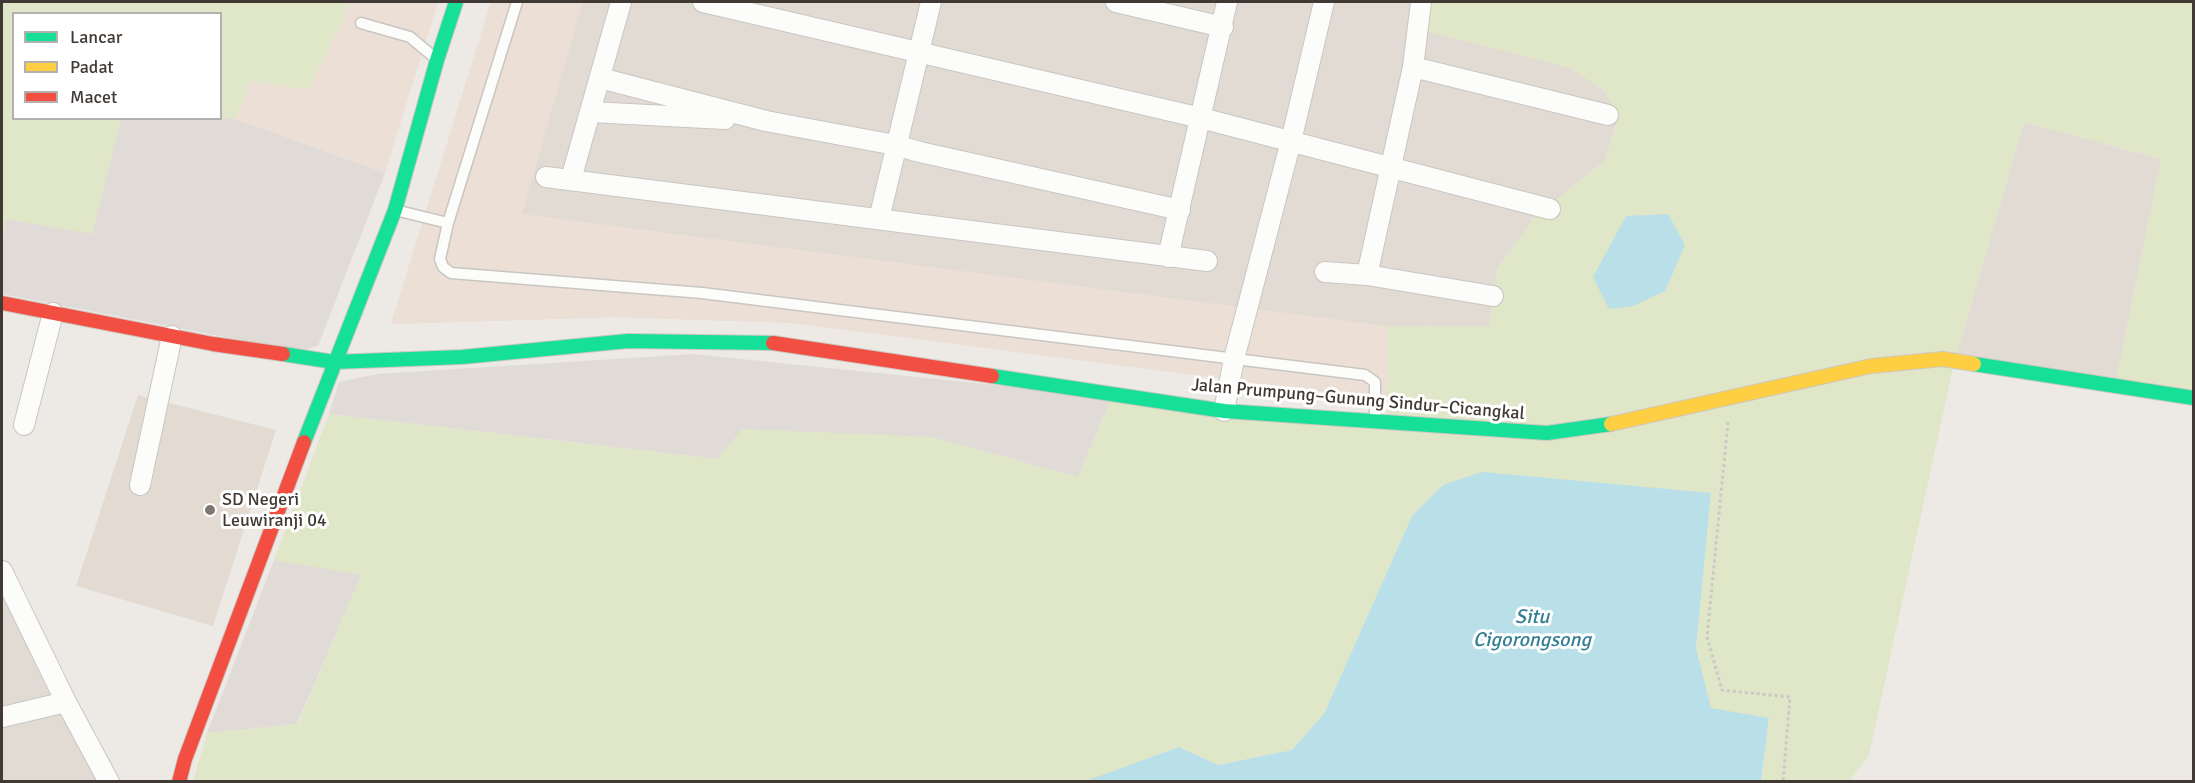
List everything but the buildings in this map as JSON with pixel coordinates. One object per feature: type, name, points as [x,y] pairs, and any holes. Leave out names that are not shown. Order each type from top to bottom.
[{"type":"main road","points":[[179,782],[189,748],[334,363],[395,210],[437,60],[456,2]]},
{"type":"main road","name":"Jalan Prumpung–Gunung Sindur–Cicangkal","points":[[2,303],[213,344],[334,363],[462,357],[628,341],[769,342],[1224,411],[1547,433],[1605,424],[1870,366],[1943,359],[2193,398]]},
{"type":"street","points":[[571,179],[621,2]]},
{"type":"street","points":[[703,2],[1201,118],[1550,209]]},
{"type":"street","points":[[879,219],[931,2]]},
{"type":"street","points":[[1116,2],[1223,27]]},
{"type":"street","points":[[1168,257],[1227,2]]},
{"type":"street","points":[[1224,411],[1234,358],[1291,141],[1324,2]]},
{"type":"street","points":[[1367,275],[1413,67],[1421,2]]},
{"type":"street","points":[[1413,67],[1608,115]]},
{"type":"street","points":[[600,78],[766,121],[895,145],[1180,210]]},
{"type":"street","points":[[591,112],[766,121]]},
{"type":"street","points":[[546,177],[1207,261]]},
{"type":"street","points":[[1325,272],[1367,275],[1493,296]]},
{"type":"street","points":[[24,425],[53,313]]},
{"type":"street","points":[[140,485],[172,336]]},
{"type":"street","points":[[2,571],[66,702],[109,782]]},
{"type":"street","points":[[2,717],[66,702]]},
{"type":"lane","points":[[517,2],[448,223],[440,259],[442,267],[452,273],[702,293],[1365,375],[1375,382],[1375,423]]},
{"type":"lane","points":[[361,23],[410,37],[437,60]]},
{"type":"lane","points":[[395,210],[448,223]]},
{"type":"path","points":[[1731,396],[1707,637],[1722,690],[1790,697],[1783,782]]},
{"type":"shaded area","points":[[351,2],[438,2],[385,173],[236,119],[250,80],[308,89]]},
{"type":"shaded area","points":[[491,2],[1419,2],[1415,28],[1571,68],[1605,91],[1619,117],[1605,160],[1533,219],[1497,270],[1489,327],[1388,326],[1387,400],[794,323],[615,317],[391,324]]},
{"type":"shaded area","points":[[491,2],[583,2],[522,214],[1387,326],[1387,400],[794,323],[615,317],[391,324]]},
{"type":"shaded area","points":[[222,117],[236,119],[385,173],[318,346],[298,351],[2,294],[2,245],[5,219],[92,233],[121,120],[222,120]]},
{"type":"shaded area","points":[[2024,122],[2161,159],[2115,387],[1954,363]]},
{"type":"shaded area","points":[[693,354],[1112,397],[1078,477],[931,437],[717,459],[329,414],[339,382],[377,374]]},
{"type":"shaded area","points":[[138,395],[276,430],[213,626],[76,586]]},
{"type":"shaded area","points":[[274,560],[362,574],[297,724],[207,733]]},
{"type":"shaded area","points":[[2,588],[101,781],[2,781]]},
{"type":"green space","points":[[2,2],[351,2],[308,89],[250,81],[236,119],[222,117],[222,12],[12,12],[12,120],[121,120],[92,234],[6,219],[2,245]]},
{"type":"green space","points":[[1419,2],[2193,2],[2193,399],[2115,387],[2161,159],[2024,122],[1954,363],[1869,755],[1850,781],[1761,781],[1769,718],[1711,709],[1696,648],[1711,493],[1412,516],[1324,714],[1292,750],[1218,765],[1179,747],[1086,782],[193,782],[207,733],[298,724],[361,575],[274,560],[329,414],[717,459],[742,429],[931,437],[1078,477],[1112,397],[1387,430],[1387,326],[1489,327],[1497,270],[1533,219],[1605,160],[1619,117],[1605,91],[1571,68],[1414,28]]},
{"type":"water","points":[[1668,214],[1685,245],[1665,291],[1633,306],[1609,309],[1593,277],[1626,216]]},
{"type":"water","name":"Situ Cigorongsong","points":[[1482,472],[1711,493],[1696,648],[1711,708],[1769,718],[1761,781],[1086,781],[1179,747],[1218,765],[1292,750],[1324,714],[1412,516],[1443,485]]},
{"type":"traffic: fast","points":[[304,442],[395,210],[437,60],[456,2]]},
{"type":"traffic: fast","points":[[283,354],[334,362],[462,357],[628,341],[773,343]]},
{"type":"traffic: fast","points":[[1974,364],[2194,398]]},
{"type":"traffic: fast","points":[[992,376],[1224,411],[1547,433],[1611,424]]},
{"type":"traffic: slow","points":[[1611,424],[1871,366],[1943,359],[1974,364]]},
{"type":"traffic: jam","points":[[2,303],[213,344],[283,354]]},
{"type":"traffic: jam","points":[[773,343],[992,376]]},
{"type":"traffic: jam","points":[[179,782],[185,759],[304,442]]},
{"type":"place","name":"SD Negeri Leuwiranji 04","points":[[210,510]]}]
